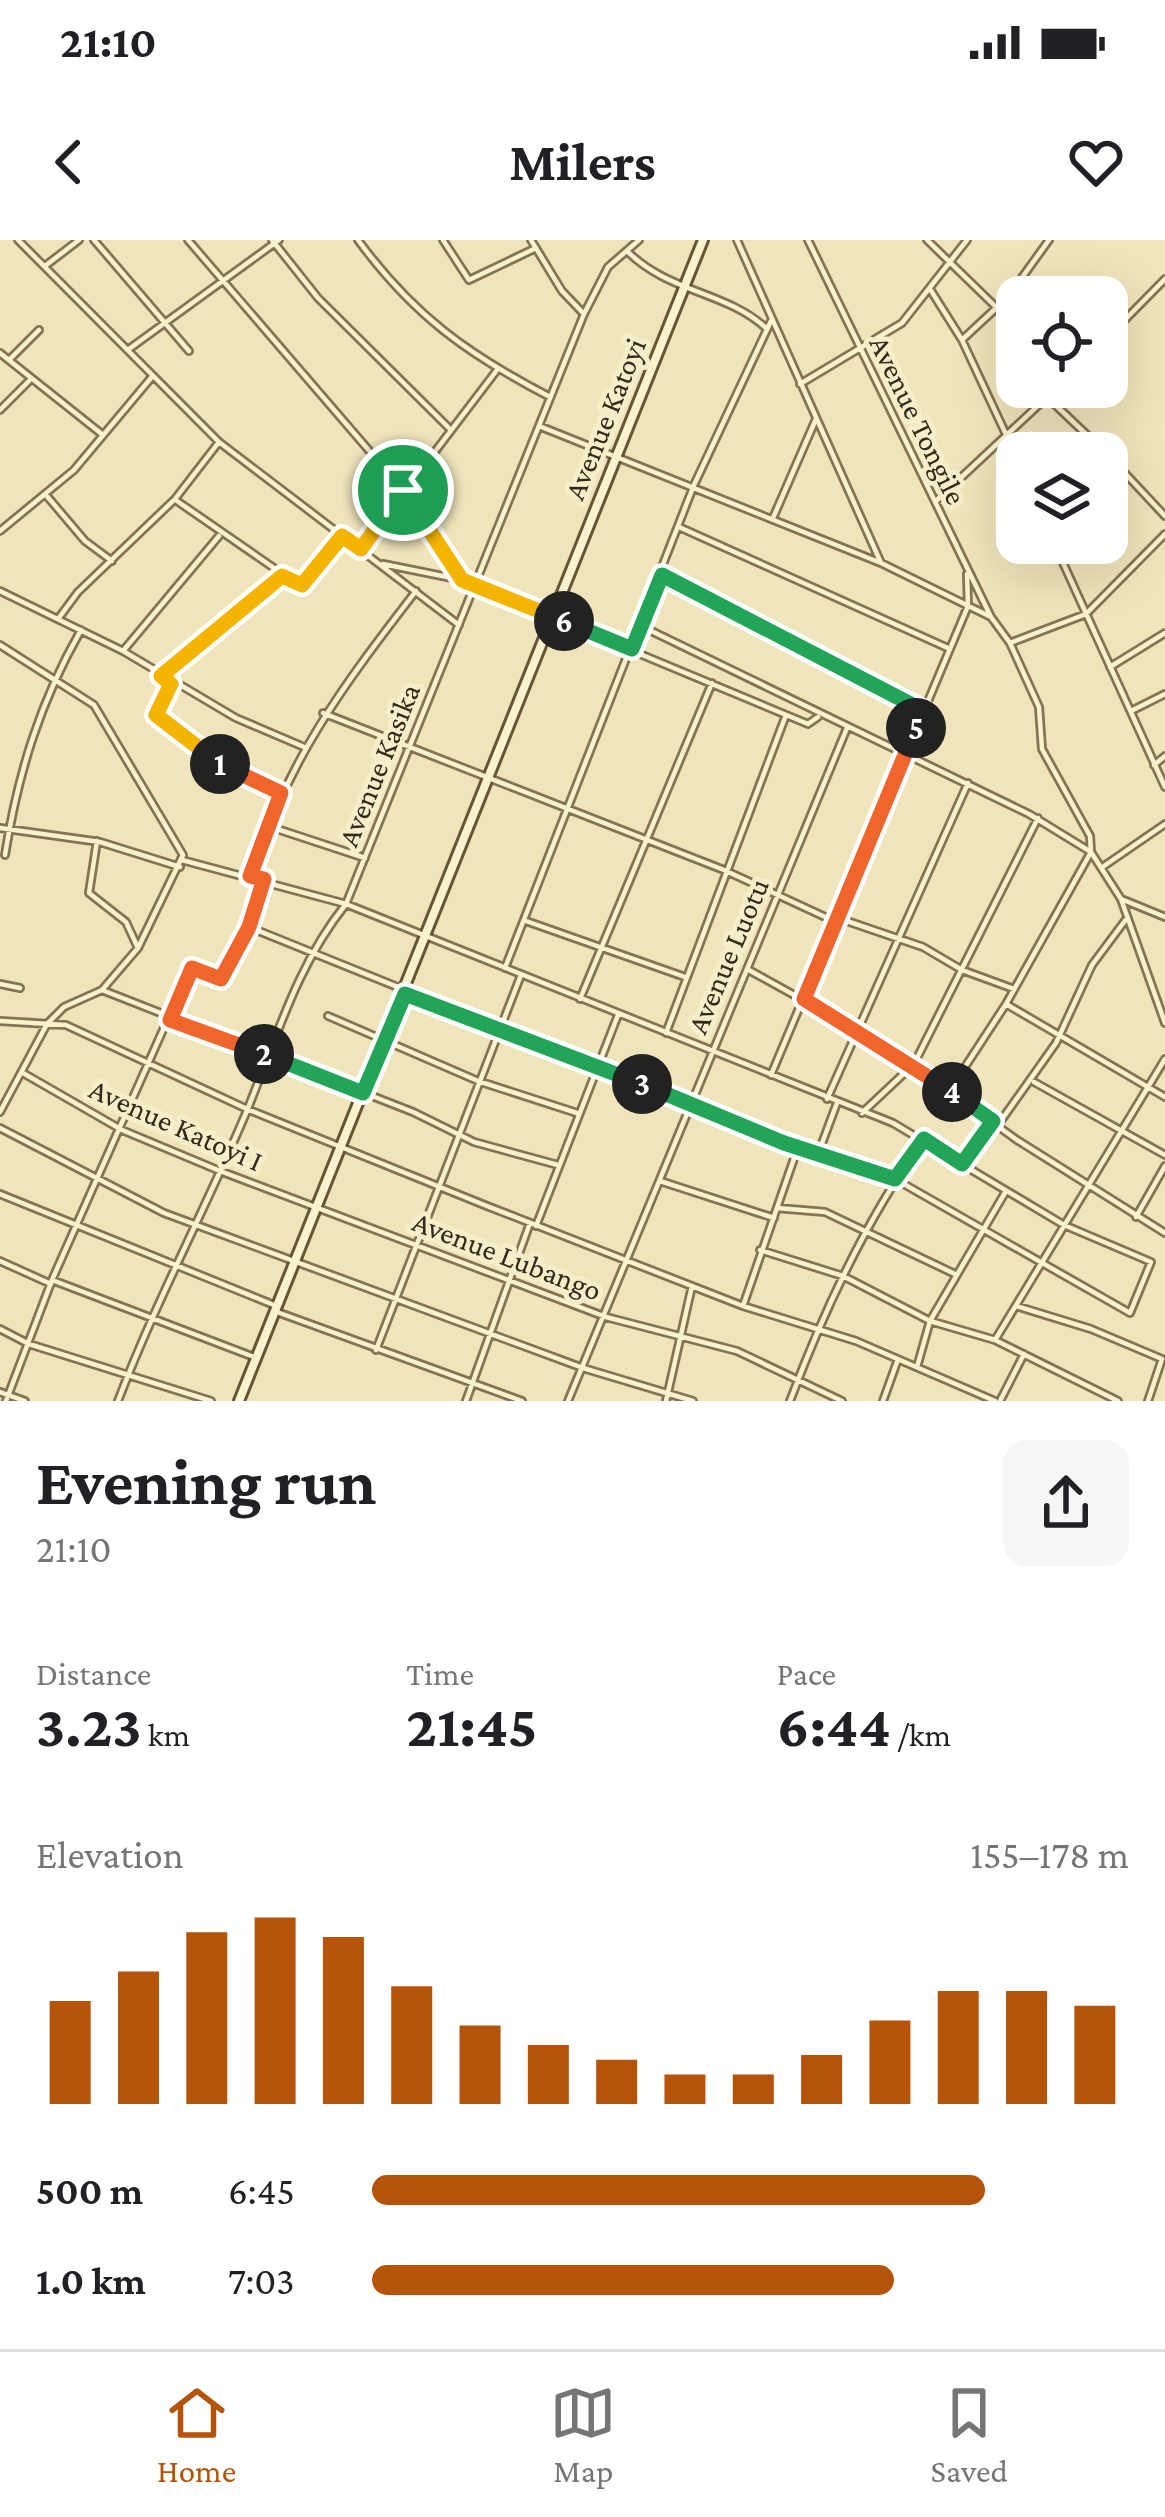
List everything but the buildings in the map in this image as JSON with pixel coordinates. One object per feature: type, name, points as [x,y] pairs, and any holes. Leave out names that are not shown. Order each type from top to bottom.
[{"type":"street","points":[[18,240],[219,442],[459,625]]},
{"type":"street","points":[[44,266],[79,240]]},
{"type":"street","points":[[94,240],[188,351]]},
{"type":"street","points":[[188,240],[403,490],[462,580]]},
{"type":"street","points":[[358,240],[409,306],[497,370],[550,397]]},
{"type":"street","points":[[443,240],[469,280],[542,240]]},
{"type":"street","name":"Avenue Kasika","points":[[118,1401],[174,1262],[248,1109],[310,953],[346,904],[584,314],[608,267],[639,240]]},
{"type":"street","name":"Avenue Katoyi","points":[[239,1401],[428,938],[703,240]]},
{"type":"street","points":[[737,240],[769,325],[881,563]]},
{"type":"street","name":"Avenue Tongile","points":[[771,1075],[968,606],[968,568],[808,240]]},
{"type":"street","points":[[927,240],[996,307]]},
{"type":"street","points":[[800,385],[902,323],[967,240]]},
{"type":"street","points":[[1021,276],[1049,240]]},
{"type":"street","points":[[128,350],[275,241],[318,298],[451,430]]},
{"type":"street","points":[[533,244],[562,291],[584,314]]},
{"type":"street","points":[[627,251],[650,274],[769,325]]},
{"type":"street","points":[[1128,317],[1165,279]]},
{"type":"street","points":[[930,289],[962,340],[1006,432]]},
{"type":"street","points":[[962,340],[996,309]]},
{"type":"street","points":[[506,968],[694,485],[769,325]]},
{"type":"street","points":[[8,361],[39,330]]},
{"type":"street","points":[[0,353],[29,381],[103,436]]},
{"type":"street","points":[[361,549],[497,370]]},
{"type":"street","points":[[0,531],[46,495],[153,376]]},
{"type":"street","points":[[0,410],[29,381]]},
{"type":"street","points":[[1007,432],[1036,408]]},
{"type":"street","points":[[1058,408],[1083,432]]},
{"type":"street","points":[[772,518],[816,419]]},
{"type":"street","points":[[539,426],[881,563],[991,616]]},
{"type":"street","points":[[58,619],[175,499],[219,442]]},
{"type":"street","points":[[936,501],[996,443]]},
{"type":"street","points":[[1128,477],[1165,516]]},
{"type":"street","points":[[46,495],[85,541],[112,561]]},
{"type":"street","points":[[175,499],[220,535],[302,585],[342,536]]},
{"type":"street","points":[[679,527],[950,650]]},
{"type":"street","points":[[1010,643],[1086,614],[1165,534]]},
{"type":"street","points":[[123,651],[220,535]]},
{"type":"street","points":[[382,564],[462,580],[808,724],[819,717]]},
{"type":"street","points":[[1063,564],[1165,787]]},
{"type":"street","points":[[950,1090],[1006,1004],[1091,852],[1090,836],[1042,749],[1039,707],[968,568]]},
{"type":"street","points":[[662,575],[924,711]]},
{"type":"street","points":[[161,676],[282,576]]},
{"type":"street","points":[[0,591],[123,651],[171,684],[304,747]]},
{"type":"street","points":[[250,876],[281,793],[323,713],[416,591]]},
{"type":"street","points":[[640,626],[819,717],[1038,818],[1091,852],[1105,866],[1121,899],[1165,1023]]},
{"type":"street","points":[[5,855],[22,760],[54,677],[80,630]]},
{"type":"street","points":[[1110,667],[1165,633]]},
{"type":"street","points":[[0,645],[94,706],[176,839],[181,863],[138,947],[102,991],[70,1003],[47,1024],[0,1112]]},
{"type":"street","points":[[580,999],[712,682]]},
{"type":"street","points":[[171,684],[158,717],[227,769],[281,793]]},
{"type":"street","points":[[1130,712],[1165,694]]},
{"type":"street","points":[[323,713],[1014,989]]},
{"type":"street","points":[[665,1033],[786,715]]},
{"type":"street","name":"Avenue Luotu","points":[[568,1401],[847,728]]},
{"type":"street","points":[[1154,765],[1165,756]]},
{"type":"street","points":[[827,1099],[968,783]]},
{"type":"street","points":[[862,1113],[914,1064],[975,934],[1038,818]]},
{"type":"street","points":[[1105,866],[1165,824]]},
{"type":"street","points":[[267,826],[364,858]]},
{"type":"street","points":[[0,828],[97,842],[264,879],[346,904],[924,1139],[1064,1225],[1152,1263],[1130,1313],[895,1179],[798,1147],[598,1064],[405,994],[249,927]]},
{"type":"street","points":[[97,842],[89,893],[126,922],[138,947]]},
{"type":"street","points":[[8,1398],[52,1282],[190,969],[221,979],[249,927],[264,879]]},
{"type":"street","points":[[1121,899],[1165,917]]},
{"type":"street","points":[[962,1164],[1032,1081],[1062,1032],[1092,965],[1127,918]]},
{"type":"street","points":[[524,920],[685,977]]},
{"type":"street","points":[[747,969],[914,1064],[995,1123],[1165,1232]]},
{"type":"street","points":[[376,1350],[521,975]]},
{"type":"street","points":[[0,984],[20,988]]},
{"type":"street","points":[[102,991],[458,1135],[558,1165]]},
{"type":"street","points":[[1006,1004],[1062,1032],[1165,1096]]},
{"type":"street","points":[[466,1401],[490,1330],[618,1015]]},
{"type":"street","points":[[328,1016],[478,1081],[577,1113]]},
{"type":"street","points":[[0,1021],[66,1024],[248,1109],[533,1225],[1000,1401],[1024,1354]]},
{"type":"street","points":[[995,1340],[1039,1264],[1094,1185],[1165,1059]]},
{"type":"street","name":"Avenue Katoyi I","points":[[23,1072],[122,1130],[317,1205]]},
{"type":"street","points":[[1032,1081],[1165,1155]]},
{"type":"street","points":[[818,1154],[837,1103]]},
{"type":"street","points":[[0,1128],[164,1214],[667,1398],[693,1401]]},
{"type":"street","points":[[790,1401],[844,1276],[895,1179],[924,1139]]},
{"type":"street","points":[[743,1306],[798,1147]]},
{"type":"street","points":[[1136,1217],[1165,1166]]},
{"type":"street","points":[[659,1181],[774,1218]]},
{"type":"street","points":[[916,1370],[930,1321],[1006,1191]]},
{"type":"street","points":[[0,1194],[174,1262],[376,1350],[522,1401]]},
{"type":"street","name":"Avenue Lubango","points":[[317,1205],[606,1317],[737,1351],[842,1401]]},
{"type":"street","points":[[777,1208],[825,1212],[956,1275]]},
{"type":"street","points":[[760,1250],[844,1276],[930,1321],[995,1340],[1118,1401]]},
{"type":"street","points":[[0,1262],[257,1358]]},
{"type":"street","points":[[667,1398],[684,1339],[692,1286]]},
{"type":"street","points":[[1016,1306],[1091,1329],[1164,1359],[1148,1401]]},
{"type":"street","points":[[0,1329],[29,1344],[211,1401]]},
{"type":"street","points":[[883,1401],[897,1362]]},
{"type":"street","points":[[0,1392],[25,1401]]},
{"type":"route","points":[[403,490],[462,580],[632,649],[662,575],[924,711],[804,999],[914,1064],[993,1121],[962,1164],[924,1139],[895,1179],[784,1143],[598,1064],[405,994],[363,1093],[170,1020],[190,969],[221,979],[249,927],[264,879],[250,876],[281,793],[227,769],[158,717],[156,712],[171,684],[161,676],[282,576],[302,585],[342,536],[361,549],[403,490]]}]
